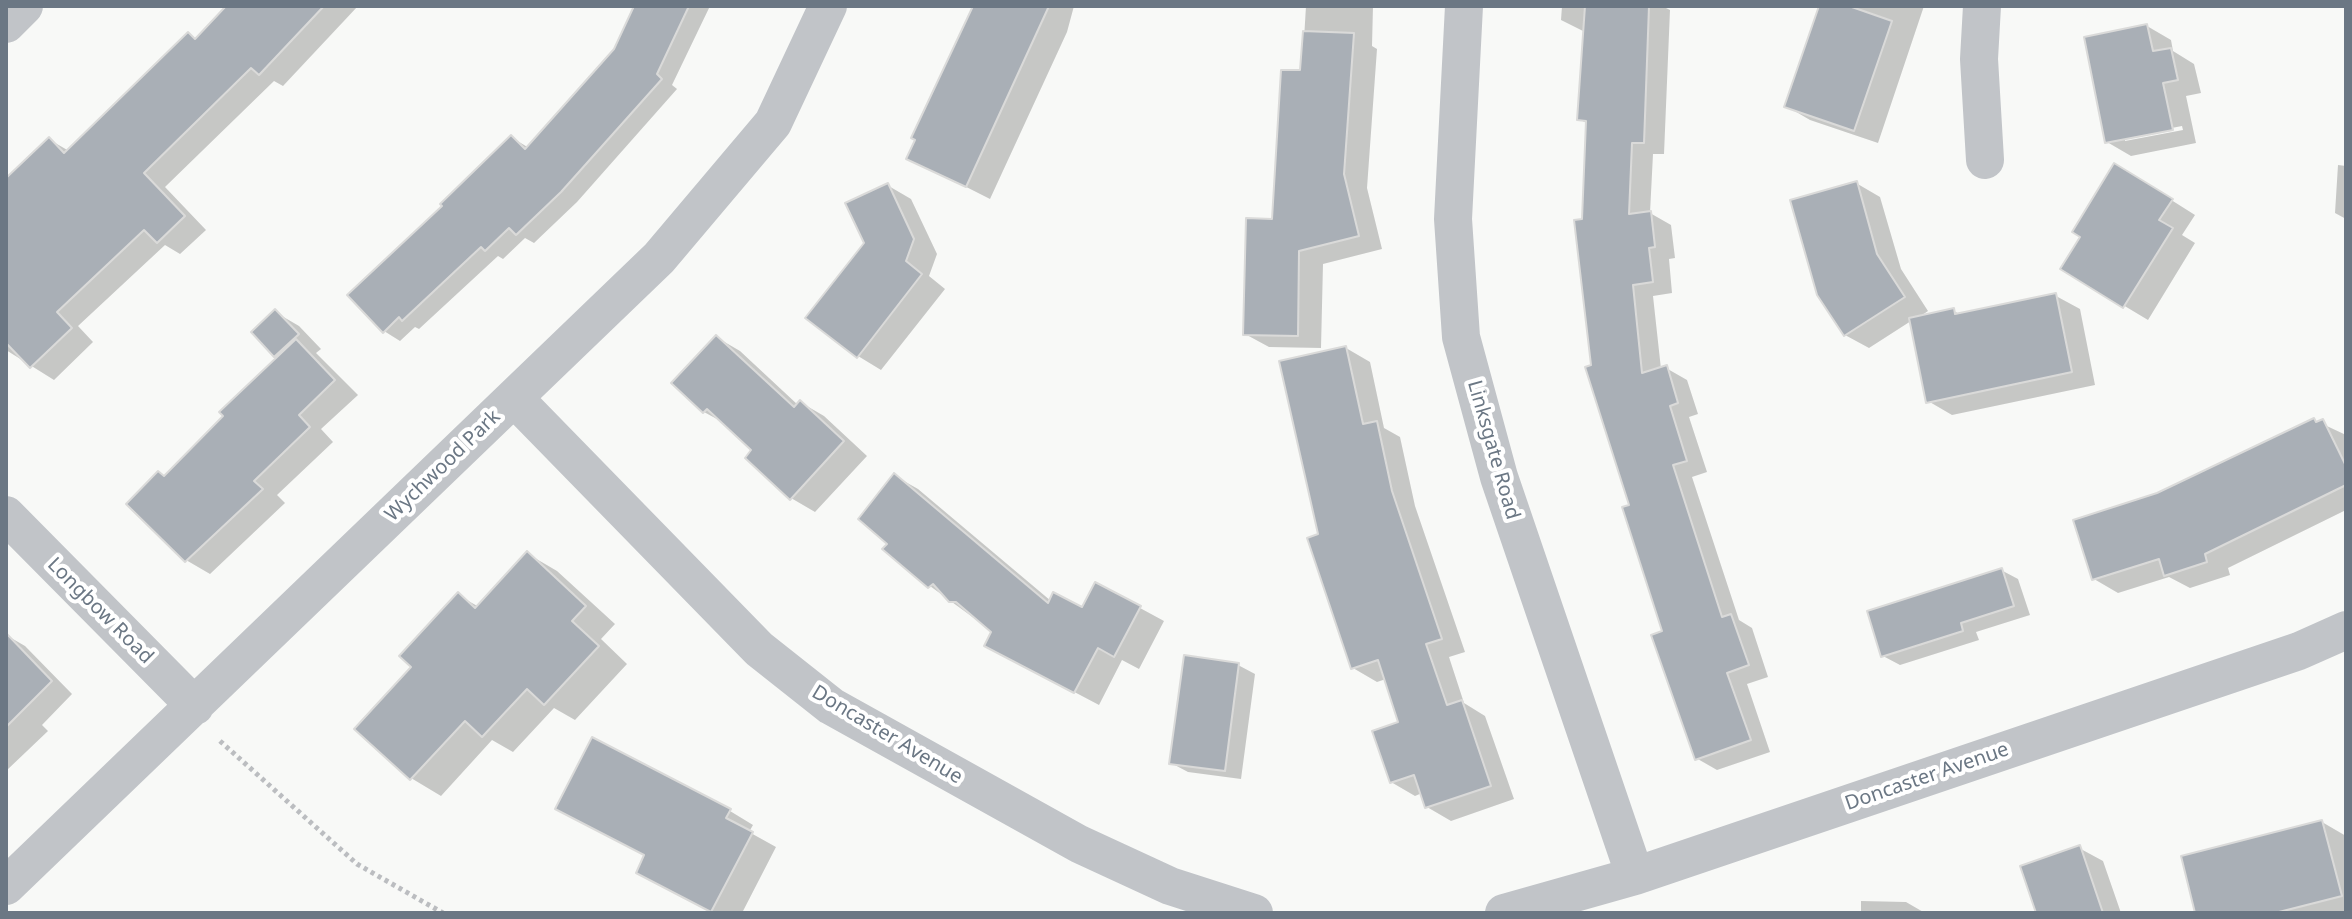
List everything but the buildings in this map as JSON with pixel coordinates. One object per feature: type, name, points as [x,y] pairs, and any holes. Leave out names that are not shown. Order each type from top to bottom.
[{"type":"street","points":[[6,24],[24,6]]},
{"type":"street","name":"Wychwood Park","points":[[6,886],[659,258],[773,123],[828,6]]},
{"type":"street","name":"Linksgate Road","points":[[1464,6],[1453,219],[1461,337],[1499,477],[1635,876]]},
{"type":"street","points":[[1982,6],[1979,59],[1985,160]]},
{"type":"street","name":"Doncaster Avenue","points":[[514,398],[759,649],[831,706],[1079,844],[1170,886],[1254,913]]},
{"type":"street","name":"Longbow Road","points":[[6,515],[195,706]]},
{"type":"street","name":"Doncaster Avenue","points":[[1504,913],[1635,876],[2299,651],[2346,630]]},
{"type":"path","points":[[220,741],[357,864],[443,913]]}]
